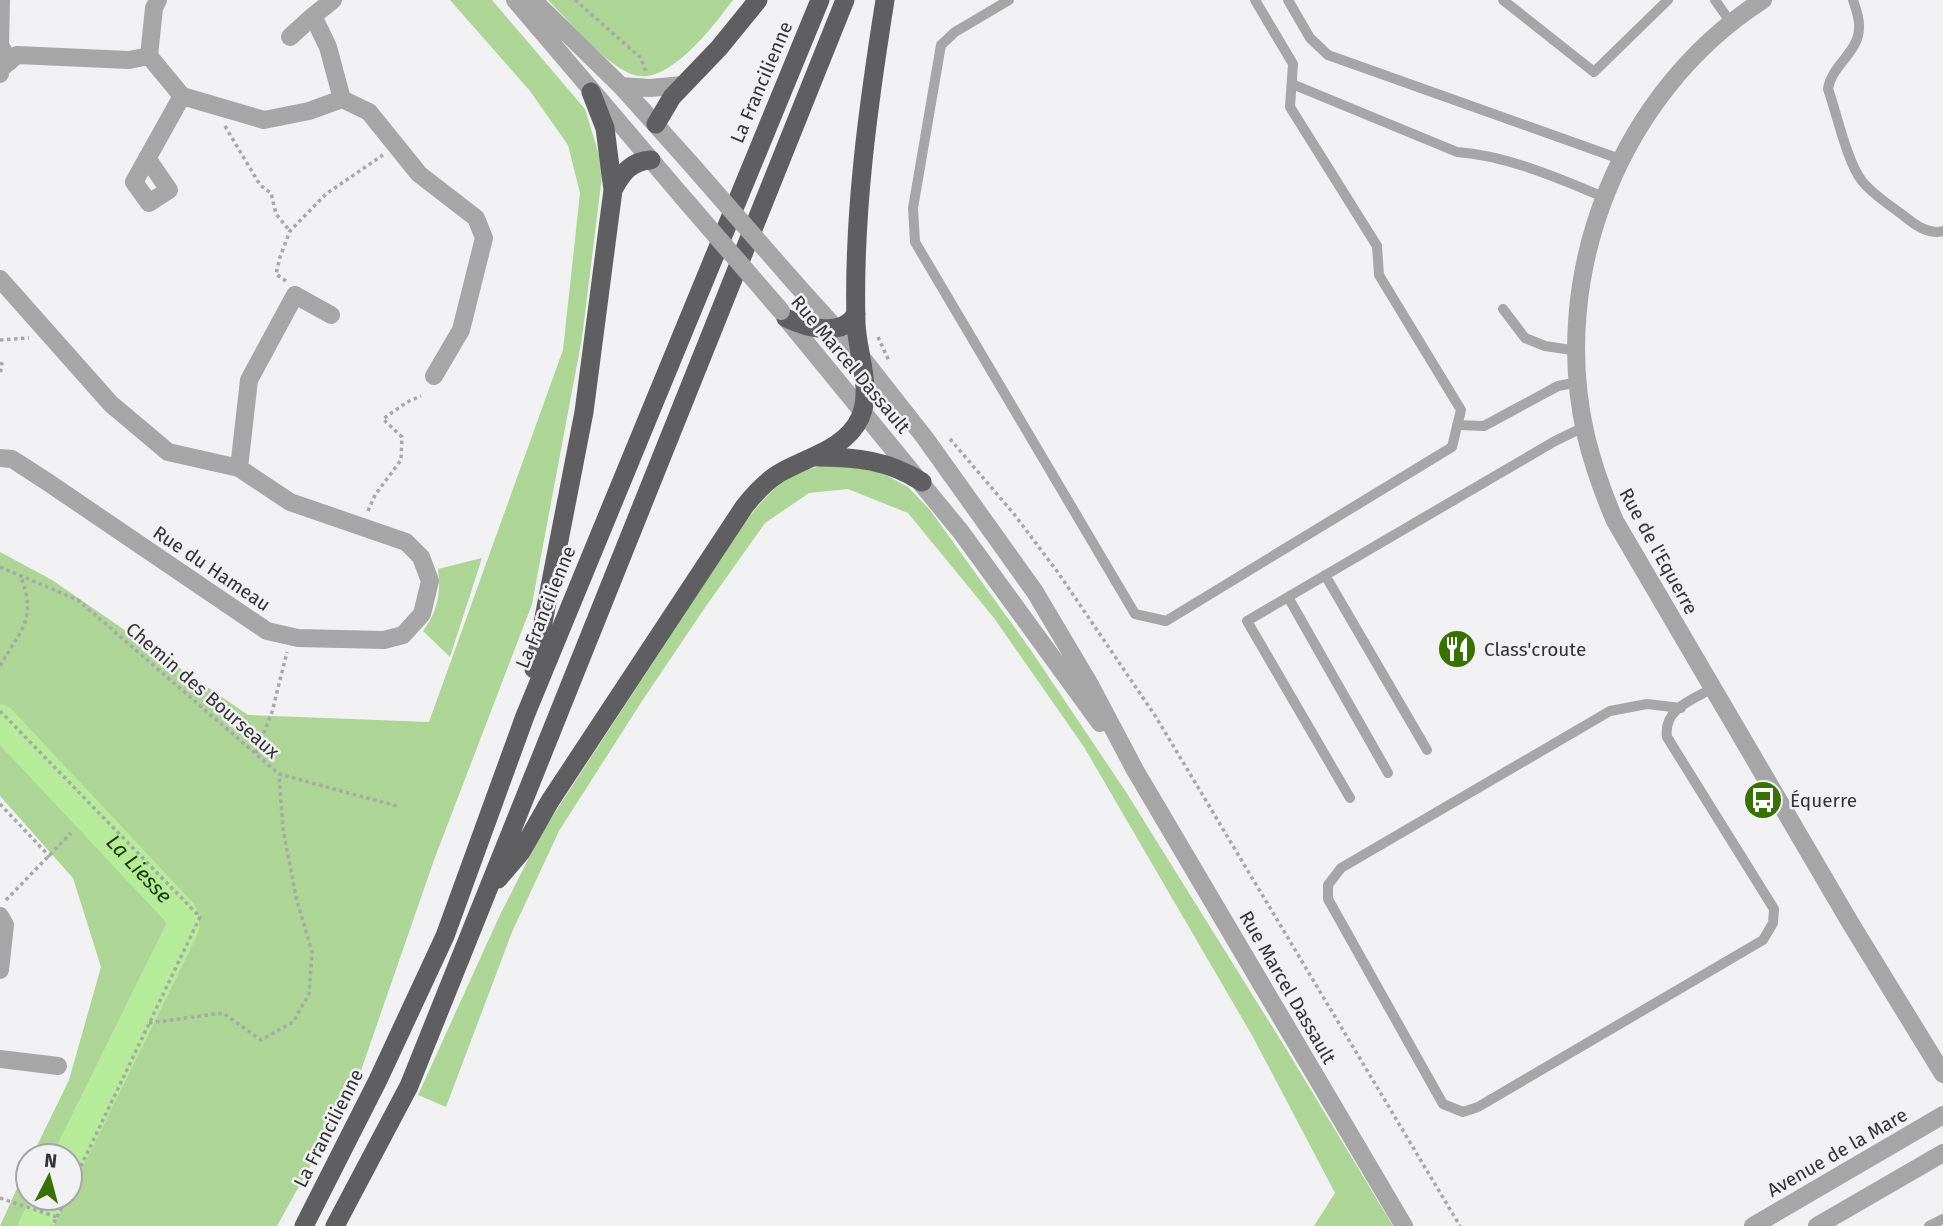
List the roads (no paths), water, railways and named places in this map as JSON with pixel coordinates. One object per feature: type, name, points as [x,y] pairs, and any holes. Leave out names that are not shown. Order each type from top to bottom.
[{"type":"highway","points":[[656,124],[663,108],[719,48],[758,0]]},
{"type":"highway","name":"La Francilienne","points":[[304,1226],[378,1080],[445,936],[525,716],[820,0]]},
{"type":"highway","points":[[335,1226],[409,1086],[782,151],[845,0]]},
{"type":"highway","points":[[488,890],[521,852],[557,790],[744,507],[765,483],[795,465],[815,457],[848,435],[862,411],[864,380],[856,314],[860,183],[885,0]]},
{"type":"highway","points":[[525,716],[582,425],[613,190],[605,128],[591,92]]},
{"type":"highway","points":[[613,190],[620,176],[633,164],[652,160]]},
{"type":"highway","points":[[784,315],[809,327],[836,328],[848,324],[856,314]]},
{"type":"highway","points":[[815,457],[879,461],[907,472],[922,482]]},
{"type":"street","points":[[1,0],[0,45],[4,68]]},
{"type":"street","points":[[158,0],[154,8],[149,56],[182,96],[264,120],[309,111],[342,99],[369,112],[419,174],[477,218],[484,238],[461,330],[434,376]]},
{"type":"street","points":[[290,37],[333,0]]},
{"type":"street","name":"Rue Marcel Dassault","points":[[514,0],[784,315],[922,482],[1135,771]]},
{"type":"street","name":"Rue Marcel Dassault","points":[[533,0],[656,124],[859,354],[925,438],[1029,583],[1089,683],[1135,771],[1404,1226]]},
{"type":"street","name":"Rue de l'Equerre","points":[[1763,0],[1731,23],[1675,77],[1646,114],[1620,159],[1604,197],[1579,292],[1578,382],[1584,427],[1603,492],[1615,521],[1844,912],[1943,1074]]},
{"type":"street","points":[[313,16],[328,47],[342,99]]},
{"type":"street","points":[[4,68],[17,55],[129,60],[149,56]]},
{"type":"street","points":[[621,86],[650,88],[682,85]]},
{"type":"street","points":[[147,158],[182,96]]},
{"type":"street","points":[[652,160],[656,124]]},
{"type":"street","name":"Rue du Hameau","points":[[0,279],[111,404],[168,452],[239,468],[290,502],[406,542],[421,557],[430,581],[422,614],[403,635],[384,640],[291,637],[267,631],[46,481],[12,459],[0,458]]},
{"type":"street","points":[[239,468],[249,380],[295,295],[331,315]]},
{"type":"street","points":[[0,916],[5,925],[0,970]]},
{"type":"street","points":[[0,1059],[58,1066]]},
{"type":"street","name":"Avenue de la Mare","points":[[1753,1226],[1943,1115]]},
{"type":"street","points":[[1817,1226],[1943,1153]]},
{"type":"lane","points":[[1009,0],[955,32],[941,46],[913,208],[915,242],[1135,614],[1166,621],[1451,447],[1461,410],[1379,275],[1377,246],[1290,107],[1293,64],[1255,0]]},
{"type":"lane","points":[[1288,0],[1310,38],[1328,55],[1620,159]]},
{"type":"lane","points":[[1503,0],[1594,72],[1668,0]]},
{"type":"lane","points":[[1715,0],[1731,23]]},
{"type":"lane","points":[[1853,0],[1859,20],[1857,42],[1829,80],[1829,89],[1851,157],[1861,180],[1873,192],[1913,223],[1936,233],[1943,231]]},
{"type":"lane","points":[[1292,84],[1458,152],[1486,154],[1604,197]]},
{"type":"lane","points":[[1503,309],[1525,338],[1545,346],[1578,351]]},
{"type":"lane","points":[[1457,425],[1484,426],[1558,386],[1578,382]]},
{"type":"lane","points":[[1350,798],[1247,621],[1555,440],[1584,427]]},
{"type":"lane","points":[[1325,575],[1427,750]]},
{"type":"lane","points":[[1288,597],[1388,773]]},
{"type":"lane","points":[[1681,708],[1647,704],[1610,711],[1341,868],[1328,885],[1328,899],[1443,1104],[1463,1112],[1478,1107],[1763,940],[1773,923],[1774,909],[1667,737],[1665,726],[1669,716],[1713,688]]},
{"type":"lane","points":[[1929,1226],[1943,1219]]},
{"type":"waterway","name":"La Liesse","points":[[0,721],[181,914],[183,927],[77,1142]]},
{"type":"waterway","name":"La Liesse","points":[[35,1226],[42,1212]]},
{"type":"place","name":"Class'croute","points":[[1457,649]]},
{"type":"place","name":"Équerre","points":[[1763,800]]}]
